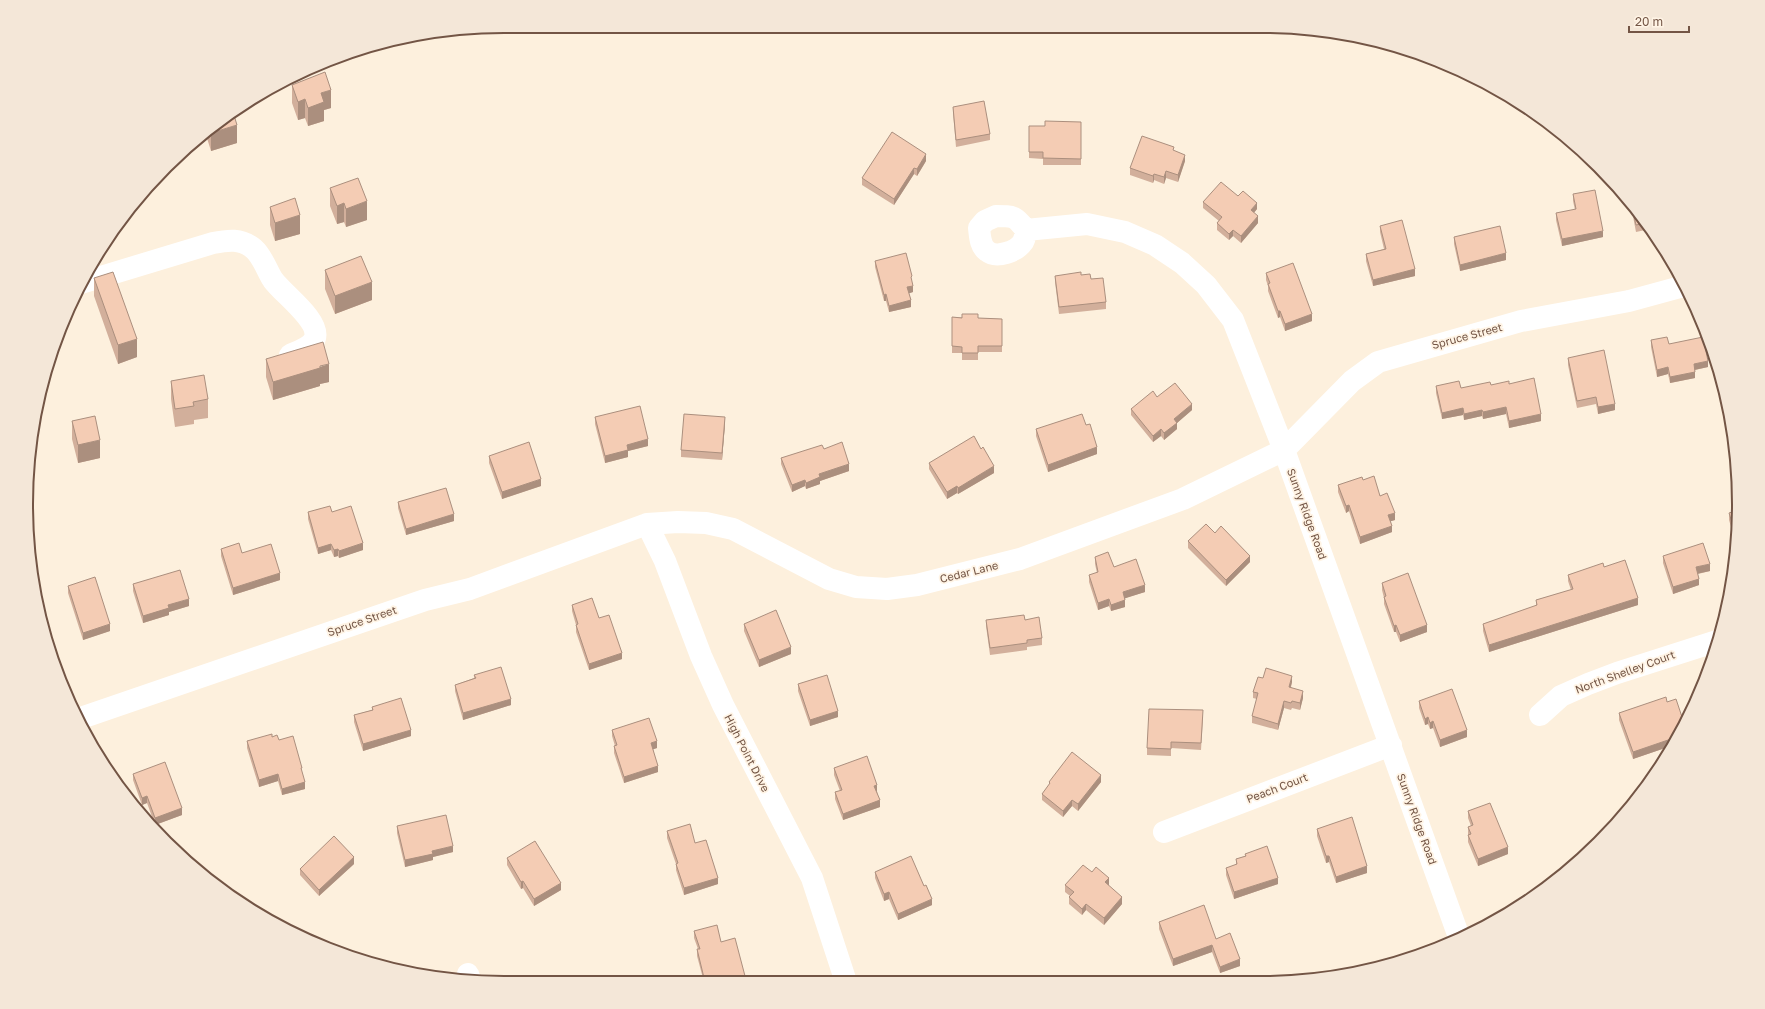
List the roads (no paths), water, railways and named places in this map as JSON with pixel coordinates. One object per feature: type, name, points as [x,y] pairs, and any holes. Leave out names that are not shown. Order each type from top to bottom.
[{"type":"street","name":"Sunny Ridge Road","points":[[1026,230],[1087,224],[1125,232],[1154,245],[1182,263],[1206,285],[1233,320],[1284,450],[1457,932]]},
{"type":"street","points":[[90,280],[213,243],[231,239],[241,242],[254,249],[274,281],[309,319],[314,328],[315,338],[310,345],[290,355]]},
{"type":"street","name":"Spruce Street","points":[[1284,450],[1352,381],[1378,362],[1521,321],[1629,300],[1679,287]]},
{"type":"street","name":"Cedar Lane","points":[[646,524],[678,522],[706,523],[734,529],[829,579],[856,586],[887,589],[917,585],[1020,559],[1183,499],[1284,450]]},
{"type":"street","name":"Spruce Street","points":[[84,717],[425,600],[470,589],[646,524]]},
{"type":"street","name":"High Point Drive","points":[[646,524],[665,561],[701,656],[723,705],[812,878],[844,976]]},
{"type":"street","name":"North Shelley Court","points":[[1540,714],[1561,696],[1588,684],[1617,673],[1711,643]]},
{"type":"street","name":"Peach Court","points":[[1164,832],[1391,745]]}]
